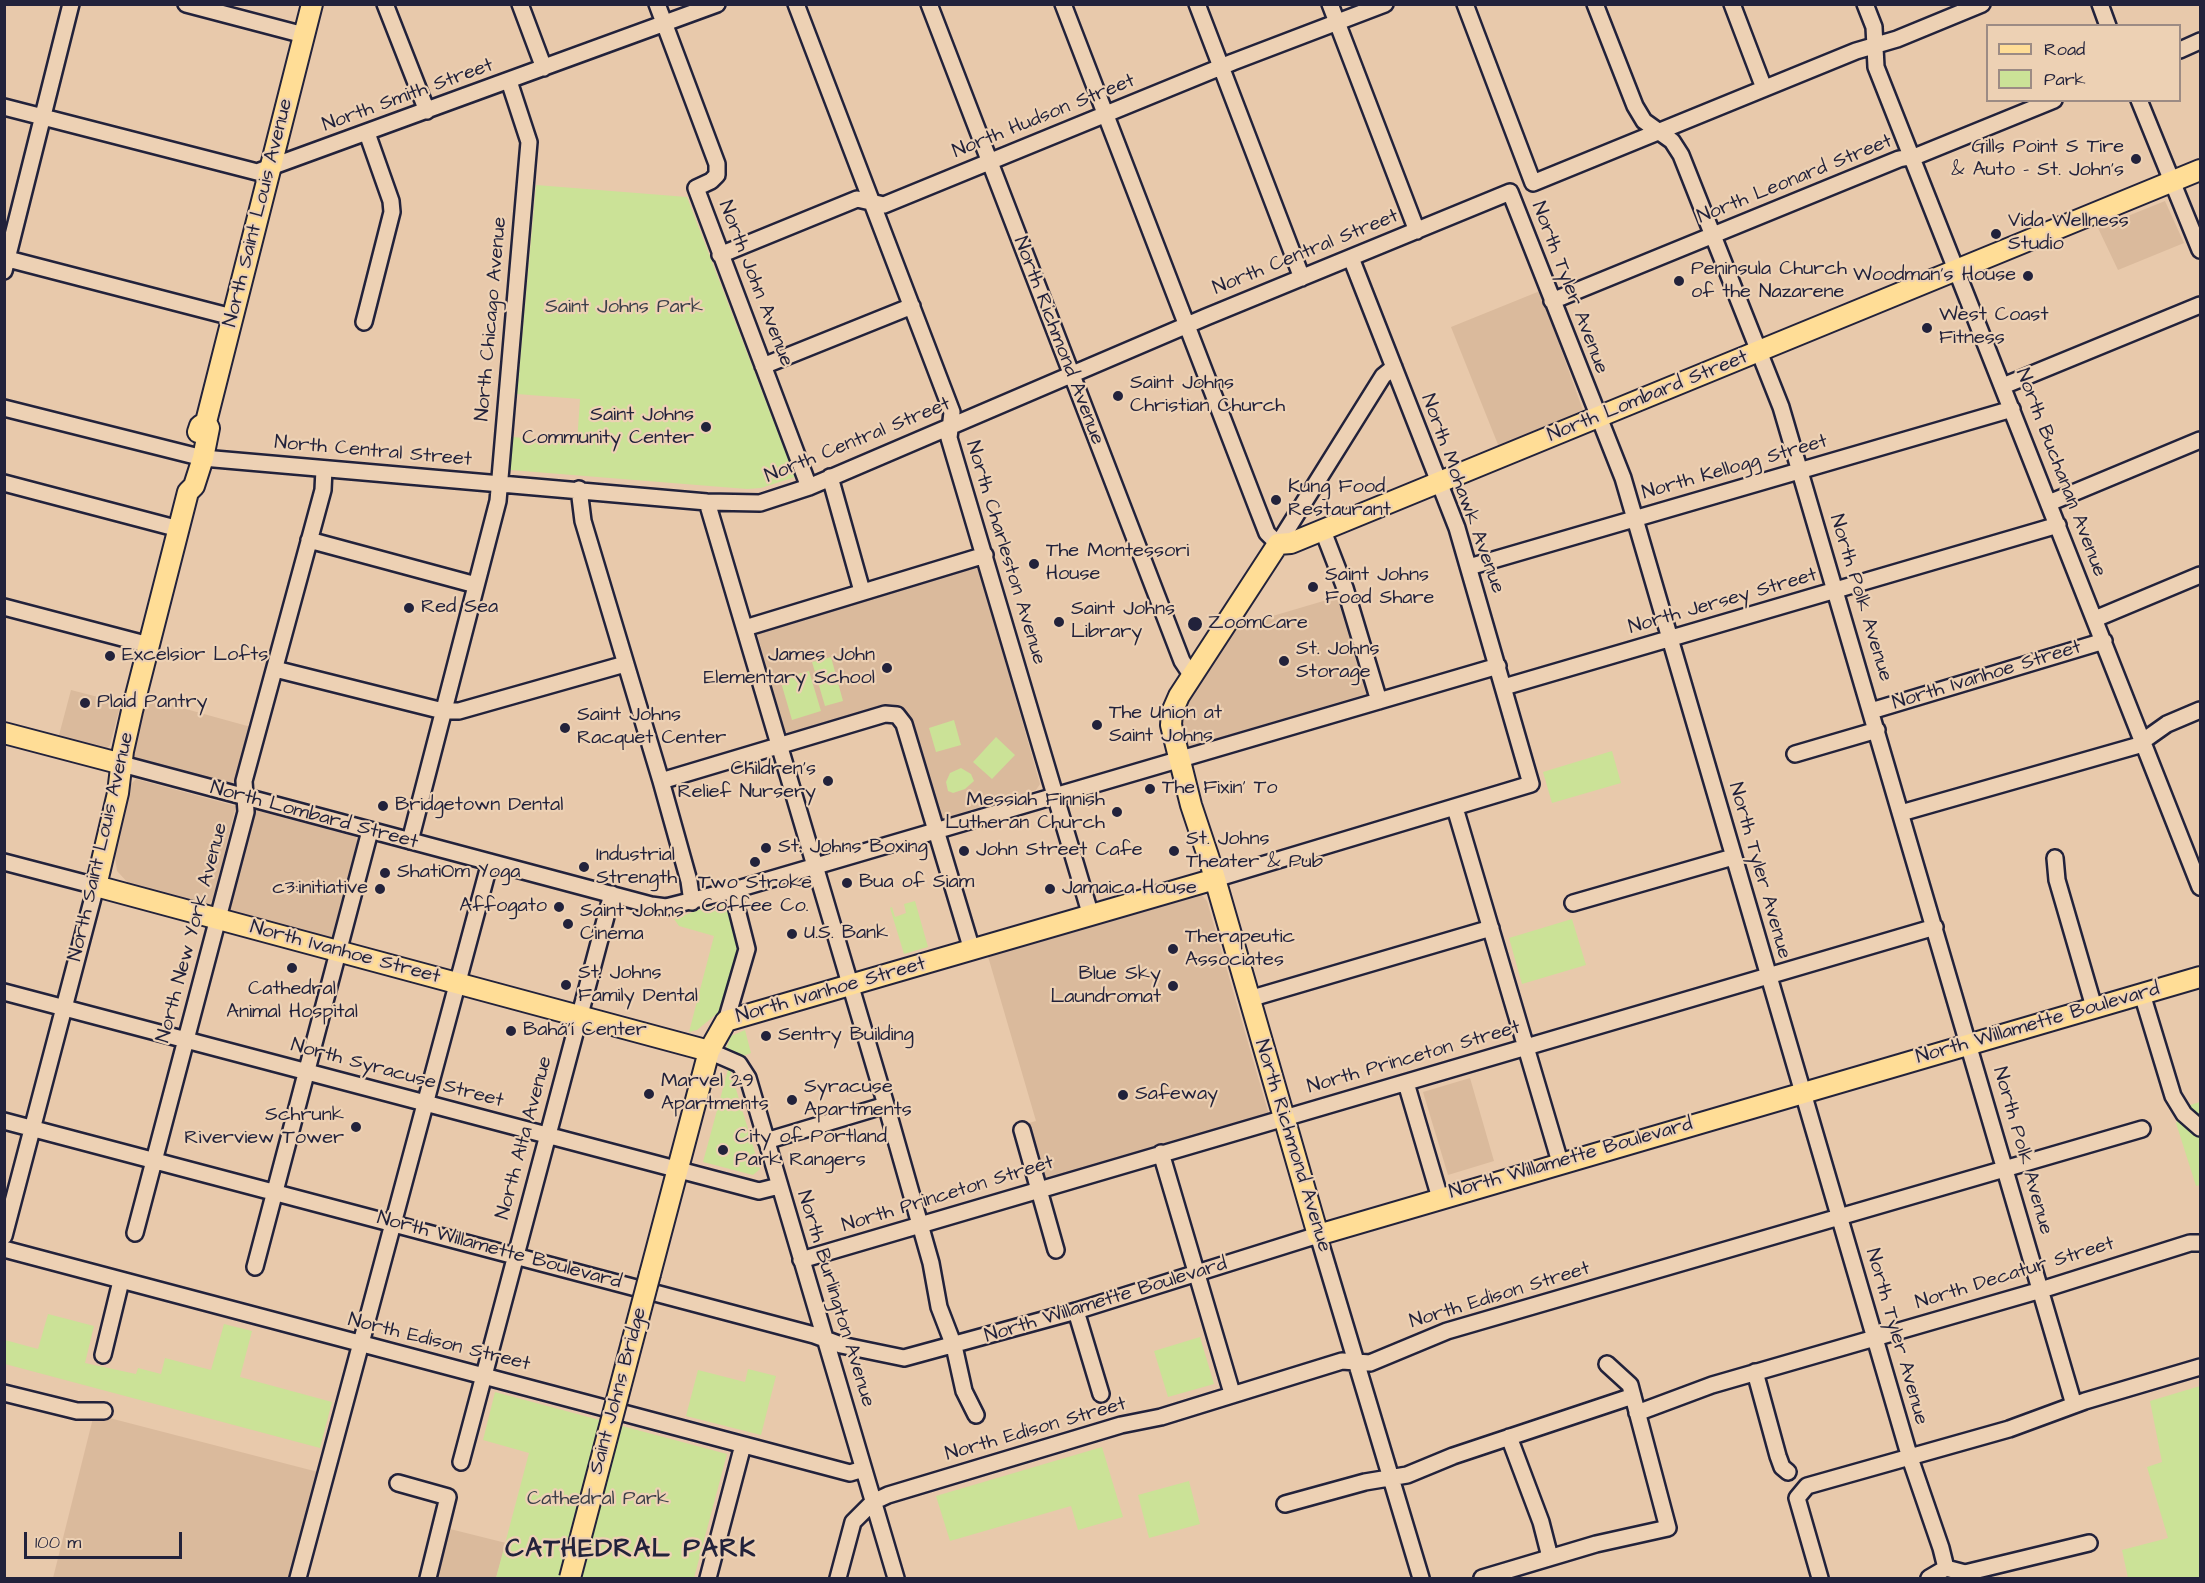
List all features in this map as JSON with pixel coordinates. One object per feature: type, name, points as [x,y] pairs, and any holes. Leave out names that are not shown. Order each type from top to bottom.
[{"type":"main road","name":"North Saint Louis Avenue","points":[[96,886],[118,794],[123,751],[188,492],[185,484],[197,457],[200,426],[206,422],[312,4]]},
{"type":"main road","name":"North Lombard Street","points":[[1278,544],[1291,543],[1323,531],[2200,170]]},
{"type":"main road","points":[[1192,676],[1278,544]]},
{"type":"main road","name":"North Richmond Avenue","points":[[1192,676],[1172,712],[1172,734],[1318,1235]]},
{"type":"main road","name":"North Lombard Street","points":[[4,733],[122,764]]},
{"type":"main road","name":"North Ivanhoe Street","points":[[96,886],[579,1014],[709,1051],[718,1030],[726,1021],[1215,879]]},
{"type":"main road","name":"North Willamette Boulevard","points":[[1318,1235],[1560,1162],[2200,977]]},
{"type":"main road","name":"Saint Johns Bridge","points":[[570,1578],[709,1051]]},
{"type":"street","points":[[71,4],[6,265],[232,317]]},
{"type":"street","points":[[186,4],[304,35]]},
{"type":"street","points":[[385,4],[427,111]]},
{"type":"street","points":[[520,4],[544,68]]},
{"type":"street","name":"North John Avenue","points":[[657,4],[717,164],[717,175],[711,181],[696,188],[809,487]]},
{"type":"street","name":"North Smith Street","points":[[4,107],[251,172],[270,168],[717,4]]},
{"type":"street","name":"North Charleston Avenue","points":[[795,4],[952,412],[949,438],[1091,916]]},
{"type":"street","name":"North Richmond Avenue","points":[[929,4],[1182,661],[1192,676]]},
{"type":"street","points":[[1063,4],[1267,533],[1278,544],[1383,376],[1394,367]]},
{"type":"street","points":[[1197,4],[1302,278]]},
{"type":"street","points":[[1330,4],[1417,231]]},
{"type":"street","name":"North Hudson Street","points":[[720,255],[856,199],[884,205],[1336,21],[1385,4]]},
{"type":"street","name":"North Tyler Avenue","points":[[1464,4],[1533,183],[1658,132]]},
{"type":"street","name":"North Polk Avenue","points":[[1595,4],[1635,106],[1644,121],[1672,141],[1681,155],[1757,352],[1781,407],[2074,1405]]},
{"type":"street","points":[[1732,4],[1764,88]]},
{"type":"street","name":"North Buchanan Avenue","points":[[1865,4],[1874,27],[1876,67],[1910,157],[1958,270],[2143,741],[2193,847],[2200,887]]},
{"type":"street","points":[[1658,132],[1764,88],[1982,4]]},
{"type":"street","points":[[2100,4],[2107,24]]},
{"type":"street","points":[[2181,50],[2200,41]]},
{"type":"street","name":"North Chicago Avenue","points":[[410,841],[498,501],[529,142],[509,81]]},
{"type":"street","name":"North Leonard Street","points":[[1552,302],[2049,102]]},
{"type":"street","points":[[2140,102],[2200,250]]},
{"type":"street","points":[[364,322],[392,212],[391,201],[366,133]]},
{"type":"street","name":"North Tyler Avenue","points":[[1510,192],[1597,418],[1618,466],[1910,1458],[1946,1568]]},
{"type":"street","name":"North Central Street","points":[[4,408],[197,457],[707,502],[760,503],[809,487],[1186,326],[1510,192]]},
{"type":"street","name":"North Mohawk Avenue","points":[[1351,258],[1469,567],[1531,784]]},
{"type":"street","points":[[2003,386],[2200,305]]},
{"type":"street","points":[[763,366],[912,306]]},
{"type":"street","name":"North Kellogg Street","points":[[1469,567],[2012,409]]},
{"type":"street","points":[[2049,503],[2200,440]]},
{"type":"street","name":"North New York Avenue","points":[[135,1233],[246,812],[244,781],[322,490],[324,469]]},
{"type":"street","points":[[830,477],[862,591]]},
{"type":"street","points":[[4,483],[179,529]]},
{"type":"street","points":[[579,489],[583,521],[661,781],[689,881],[692,902]]},
{"type":"street","points":[[707,502],[921,1225],[939,1307],[954,1346],[964,1391],[976,1415]]},
{"type":"street","name":"North Jersey Street","points":[[1504,687],[2058,525]]},
{"type":"street","points":[[1323,531],[1345,588],[1379,701]]},
{"type":"street","points":[[309,540],[476,585]]},
{"type":"street","points":[[745,628],[984,555]]},
{"type":"street","name":"North Ivanhoe Street","points":[[2095,619],[2200,575]]},
{"type":"street","points":[[4,607],[149,645]]},
{"type":"street","name":"North Ivanhoe Street","points":[[1871,711],[2104,641]]},
{"type":"street","points":[[275,669],[443,711],[459,711],[625,664]]},
{"type":"street","points":[[1178,759],[1498,666]]},
{"type":"street","points":[[1901,813],[2136,746],[2167,724],[2200,710]]},
{"type":"street","points":[[661,781],[885,714],[897,715],[904,724],[972,950]]},
{"type":"street","name":"North Ivanhoe Street","points":[[1795,754],[1877,730]]},
{"type":"street","name":"North Lombard Street","points":[[122,764],[660,906],[692,902],[1178,759]]},
{"type":"street","name":"North Ivanhoe Street","points":[[1215,879],[1531,784]]},
{"type":"street","points":[[1455,808],[1560,1162]]},
{"type":"street","points":[[255,1267],[370,831]]},
{"type":"street","points":[[1573,903],[1733,857]]},
{"type":"street","points":[[2055,858],[2057,880],[2094,1007]]},
{"type":"street","name":"North Ivanhoe Street","points":[[4,862],[96,886]]},
{"type":"street","points":[[298,1578],[490,862]]},
{"type":"street","name":"North Saint Louis Avenue","points":[[4,1236],[96,886]]},
{"type":"street","points":[[726,1021],[747,949],[732,890]]},
{"type":"street","name":"North Alta Avenue","points":[[461,1462],[612,894]]},
{"type":"street","name":"North Princeton Street","points":[[801,1260],[1935,927]]},
{"type":"street","points":[[1248,999],[1491,928]]},
{"type":"street","name":"North Syracuse Street","points":[[4,992],[759,1191],[779,1186]]},
{"type":"street","points":[[2142,994],[2173,1096],[2184,1114],[2200,1128]]},
{"type":"street","name":"North Burlington Avenue","points":[[709,1051],[734,1061],[745,1070],[896,1578]]},
{"type":"street","points":[[1406,1083],[1440,1198]]},
{"type":"street","points":[[766,1141],[886,1105]]},
{"type":"street","name":"North Willamette Boulevard","points":[[4,1121],[824,1337],[841,1345],[907,1358],[1076,1311],[1318,1235]]},
{"type":"street","name":"North Edison Street","points":[[873,1502],[888,1495],[1121,1425],[1161,1417],[1232,1393],[1342,1361],[1370,1363],[1447,1331],[2142,1129]]},
{"type":"street","points":[[1022,1130],[1056,1250]]},
{"type":"street","points":[[1161,1153],[1232,1393]]},
{"type":"street","name":"North Richmond Avenue","points":[[1318,1235],[1421,1578]]},
{"type":"street","name":"North Decatur Street","points":[[1637,1413],[1712,1385],[1755,1372],[2041,1290],[2190,1243],[2200,1243]]},
{"type":"street","name":"North Edison Street","points":[[4,1249],[850,1473],[863,1469]]},
{"type":"street","points":[[103,1355],[121,1281]]},
{"type":"street","points":[[1076,1311],[1101,1394]]},
{"type":"street","points":[[1482,1578],[1550,1557],[1668,1528],[1630,1385],[1607,1364]]},
{"type":"street","points":[[1820,1578],[1797,1498],[1809,1485],[2009,1429],[2074,1405],[2200,1367]]},
{"type":"street","points":[[1755,1372],[1778,1456],[1782,1467],[1788,1472]]},
{"type":"street","points":[[4,1393],[77,1411],[104,1411]]},
{"type":"street","points":[[1285,1504],[1407,1475],[1509,1437],[1632,1396]]},
{"type":"street","points":[[1509,1437],[1541,1522],[1550,1557]]},
{"type":"street","points":[[708,1578],[743,1445]]},
{"type":"street","points":[[398,1483],[448,1497],[428,1578]]},
{"type":"street","points":[[838,1578],[853,1522],[873,1502]]},
{"type":"street","points":[[1929,1578],[1946,1568],[1965,1573],[2089,1543]]},
{"type":"shaded area","points":[[2165,201],[2184,243],[2118,270],[2098,228]]},
{"type":"shaded area","points":[[1540,291],[1584,413],[1499,447],[1451,327]]},
{"type":"shaded area","name":"James John Elementary School","points":[[972,566],[979,569],[1040,784],[1036,790],[942,819],[938,817],[906,710],[898,705],[889,704],[787,733],[782,728],[757,633],[758,630]]},
{"type":"shaded area","name":"St. Johns Storage","points":[[1337,597],[1366,694],[1185,748],[1179,729],[1184,704],[1232,628]]},
{"type":"shaded area","points":[[71,690],[121,703],[110,745],[106,750],[58,739]]},
{"type":"shaded area","points":[[146,698],[251,727],[235,782],[228,785],[136,759],[132,749]]},
{"type":"shaded area","points":[[136,779],[236,806],[213,900],[209,904],[204,906],[131,886],[117,871],[114,850],[131,784]]},
{"type":"shaded area","points":[[255,810],[356,837],[357,842],[331,940],[229,913]]},
{"type":"shaded area","points":[[1200,893],[1207,901],[1269,1115],[1045,1179],[1029,1123],[1036,1121],[987,953]]},
{"type":"shaded area","points":[[1470,1078],[1494,1161],[1448,1175],[1423,1092]]},
{"type":"shaded area","points":[[94,1414],[318,1472],[289,1578],[53,1578]]},
{"type":"shaded area","points":[[450,1529],[506,1543],[496,1578],[437,1578]]},
{"type":"green space","name":"Saint Johns Park","points":[[536,185],[687,197],[795,477],[761,488],[747,489],[510,470],[513,437],[577,443],[580,399],[517,394]]},
{"type":"green space","points":[[831,657],[843,701],[825,706],[812,662]]},
{"type":"green space","points":[[809,671],[821,711],[792,720],[780,679]]},
{"type":"green space","points":[[954,720],[961,745],[936,752],[929,728]]},
{"type":"green space","points":[[996,737],[1015,755],[992,779],[973,762]]},
{"type":"green space","points":[[1612,751],[1621,783],[1552,803],[1543,772]]},
{"type":"green space","points":[[961,768],[971,774],[974,781],[965,789],[953,793],[948,791],[946,782],[950,773]]},
{"type":"green space","points":[[915,901],[928,947],[904,954],[890,908],[892,907],[895,917],[906,913],[904,904]]},
{"type":"green space","points":[[720,902],[728,906],[740,943],[730,983],[719,1012],[697,1030],[689,1032],[714,936],[679,926],[674,919]]},
{"type":"green space","points":[[1572,919],[1586,965],[1522,984],[1509,938]]},
{"type":"green space","points":[[745,1030],[751,1053],[743,1056],[726,1049],[731,1036]]},
{"type":"green space","points":[[729,1066],[760,1169],[753,1175],[703,1162]]},
{"type":"green space","points":[[2200,1102],[2200,1185],[2196,1186],[2176,1123],[2187,1106]]},
{"type":"green space","points":[[48,1314],[94,1326],[85,1363],[136,1374],[138,1368],[161,1374],[165,1358],[211,1370],[224,1324],[252,1331],[240,1377],[332,1402],[320,1448],[5,1364],[5,1340],[38,1349]]},
{"type":"green space","points":[[1200,1337],[1214,1384],[1168,1397],[1154,1351]]},
{"type":"green space","points":[[748,1369],[776,1376],[761,1435],[686,1416],[698,1370],[745,1382]]},
{"type":"green space","points":[[2200,1386],[2200,1578],[2128,1578],[2122,1550],[2168,1538],[2147,1467],[2162,1462],[2150,1401]]},
{"type":"green space","name":"Cathedral Park","points":[[495,1392],[727,1454],[694,1578],[496,1578],[529,1453],[483,1440]]},
{"type":"green space","points":[[1102,1447],[1123,1517],[1078,1530],[1071,1506],[950,1541],[936,1496]]},
{"type":"green space","points":[[1189,1481],[1200,1524],[1149,1538],[1138,1495]]},
{"type":"place","name":"Gills Point S Tire & Auto - St. John's","points":[[2136,159]]},
{"type":"place","name":"Vida Wellness Studio","points":[[1996,234]]},
{"type":"place","name":"Woodman's House","points":[[2028,276]]},
{"type":"place","name":"Peninsula Church of the Nazarene","points":[[1679,281]]},
{"type":"place","name":"West Coast Fitness","points":[[1927,328]]},
{"type":"place","name":"Saint Johns Christian Church","points":[[1118,396]]},
{"type":"place","name":"Saint Johns Community Center","points":[[706,427]]},
{"type":"place","name":"Kung Food Restaurant","points":[[1276,500]]},
{"type":"place","name":"The Montessori House","points":[[1034,564]]},
{"type":"place","name":"Saint Johns Food Share","points":[[1313,587]]},
{"type":"place","name":"Red Sea","points":[[409,608]]},
{"type":"place","name":"Saint Johns Library","points":[[1059,622]]},
{"type":"place","name":"ZoomCare","points":[[1195,624]]},
{"type":"place","name":"Excelsior Lofts","points":[[110,656]]},
{"type":"place","name":"St. Johns Storage","points":[[1284,661]]},
{"type":"place","name":"James John Elementary School","points":[[887,668]]},
{"type":"place","name":"Plaid Pantry","points":[[85,703]]},
{"type":"place","name":"The Union at Saint Johns","points":[[1097,725]]},
{"type":"place","name":"Saint Johns Racquet Center","points":[[565,728]]},
{"type":"place","name":"Children's Relief Nursery","points":[[828,781]]},
{"type":"place","name":"The Fixin' To","points":[[1150,789]]},
{"type":"place","name":"Bridgetown Dental","points":[[383,806]]},
{"type":"place","name":"Messiah Finnish Lutheran Church","points":[[1117,812]]},
{"type":"place","name":"St. Johns Boxing","points":[[766,848]]},
{"type":"place","name":"John Street Cafe","points":[[964,851]]},
{"type":"place","name":"St. Johns Theater & Pub","points":[[1174,851]]},
{"type":"place","name":"Two Stroke Coffee Co.","points":[[755,862]]},
{"type":"place","name":"Industrial Strength","points":[[584,867]]},
{"type":"place","name":"ShatiOm Yoga","points":[[385,873]]},
{"type":"place","name":"Bua of Siam","points":[[847,883]]},
{"type":"place","name":"c3:initiative","points":[[380,889]]},
{"type":"place","name":"Jamaica House","points":[[1050,889]]},
{"type":"place","name":"Affogato","points":[[559,907]]},
{"type":"place","name":"Saint Johns Cinema","points":[[568,924]]},
{"type":"place","name":"U.S. Bank","points":[[792,934]]},
{"type":"place","name":"Therapeutic Associates","points":[[1173,949]]},
{"type":"place","name":"Cathedral Animal Hospital","points":[[292,968]]},
{"type":"place","name":"St. Johns Family Dental","points":[[566,985]]},
{"type":"place","name":"Blue Sky Laundromat","points":[[1173,986]]},
{"type":"place","name":"Bahá’í Center","points":[[511,1031]]},
{"type":"place","name":"Sentry Building","points":[[766,1036]]},
{"type":"place","name":"Marvel 29 Apartments","points":[[649,1094]]},
{"type":"place","name":"Safeway","points":[[1123,1095]]},
{"type":"place","name":"Syracuse Apartments","points":[[792,1100]]},
{"type":"place","name":"Schrunk Riverview Tower","points":[[356,1127]]},
{"type":"place","name":"City of Portland Park Rangers","points":[[723,1150]]},
{"type":"district","name":"CATHEDRAL PARK","points":[[631,1551]]}]
